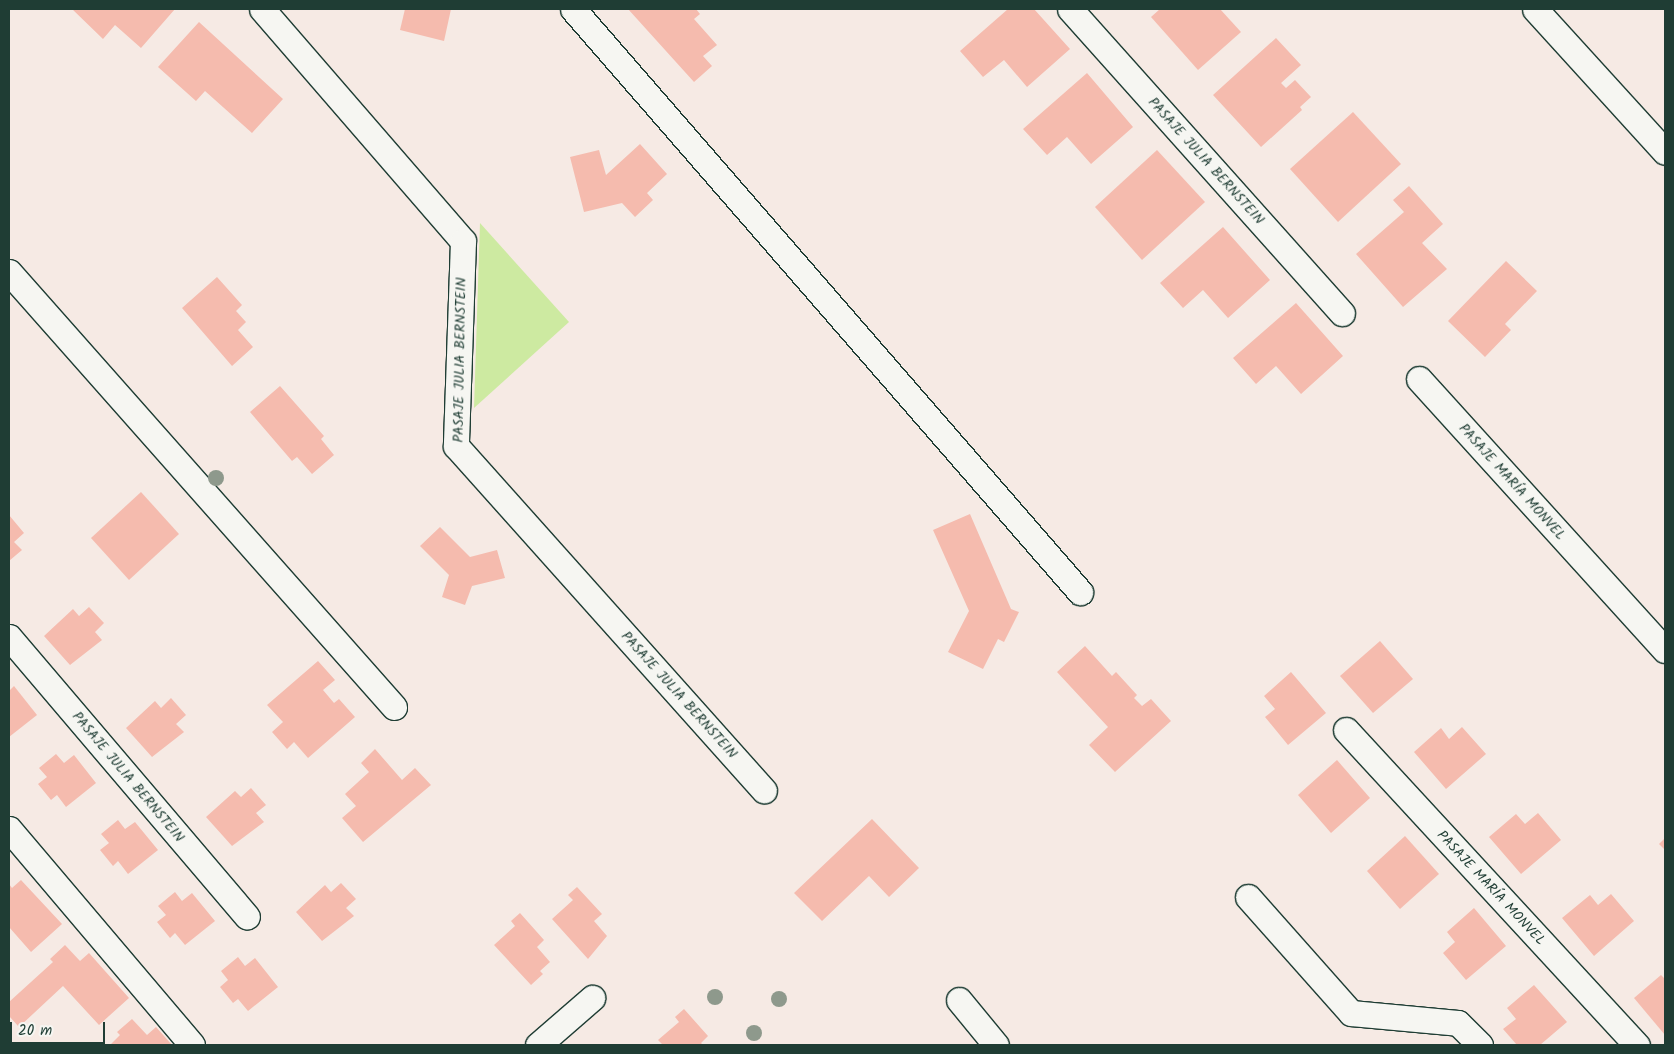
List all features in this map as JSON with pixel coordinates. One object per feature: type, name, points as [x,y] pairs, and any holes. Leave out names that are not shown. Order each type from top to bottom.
[{"type":"street","name":"PASAJE JULIA BERNSTEIN","points":[[262,9],[464,241],[456,446],[764,790]]},
{"type":"street","points":[[573,9],[1080,592]]},
{"type":"street","name":"PASAJE JULIA BERNSTEIN","points":[[1070,9],[1342,313]]},
{"type":"street","points":[[1535,9],[1665,152]]},
{"type":"street","points":[[9,272],[394,707]]},
{"type":"street","name":"PASAJE MARÍA MONVEL","points":[[1419,379],[1665,650]]},
{"type":"street","name":"PASAJE JULIA BERNSTEIN","points":[[9,637],[247,917]]},
{"type":"street","name":"PASAJE MARÍA MONVEL","points":[[1346,730],[1637,1045]]},
{"type":"street","points":[[9,829],[192,1045]]},
{"type":"street","points":[[1248,898],[1351,1013],[1458,1023],[1480,1045]]},
{"type":"street","points":[[538,1045],[592,998]]},
{"type":"street","points":[[959,1000],[996,1045]]},
{"type":"green space","points":[[480,223],[569,322],[474,408]]},
{"type":"building","points":[[72,9],[175,9],[141,48],[115,25],[103,39]]},
{"type":"building","points":[[405,9],[451,9],[444,41],[400,30]]},
{"type":"building","points":[[628,9],[696,9],[700,14],[694,19],[717,45],[703,56],[712,66],[694,82]]},
{"type":"building","points":[[1008,9],[1034,9],[1070,49],[1027,87],[1004,60],[983,77],[960,51]]},
{"type":"building","points":[[1160,9],[1220,9],[1241,32],[1198,70],[1151,17]]},
{"type":"building","points":[[199,22],[283,99],[252,133],[205,91],[196,101],[158,67]]},
{"type":"building","points":[[1276,38],[1301,65],[1281,83],[1286,88],[1295,80],[1311,97],[1300,107],[1302,110],[1261,147],[1213,95]]},
{"type":"building","points":[[1087,73],[1133,127],[1091,164],[1067,137],[1047,155],[1023,129]]},
{"type":"building","points":[[1353,112],[1401,164],[1338,222],[1290,169]]},
{"type":"building","points":[[640,144],[667,174],[647,193],[653,200],[635,217],[622,203],[584,212],[570,157],[599,150],[606,175]]},
{"type":"building","points":[[1157,150],[1205,202],[1142,260],[1095,207]]},
{"type":"building","points":[[1409,186],[1443,224],[1422,243],[1447,269],[1403,307],[1356,254],[1404,212],[1393,200]]},
{"type":"building","points":[[1223,227],[1270,280],[1228,318],[1203,290],[1183,308],[1160,283]]},
{"type":"building","points":[[1506,261],[1537,291],[1505,324],[1511,330],[1485,357],[1448,321]]},
{"type":"building","points":[[217,277],[242,305],[236,311],[246,322],[238,330],[253,347],[232,366],[182,308]]},
{"type":"building","points":[[1296,303],[1343,356],[1301,394],[1276,366],[1256,384],[1233,358]]},
{"type":"building","points":[[280,386],[324,436],[321,439],[334,455],[312,474],[297,457],[292,461],[250,412]]},
{"type":"building","points":[[141,492],[179,534],[129,580],[91,538]]},
{"type":"building","points":[[970,514],[1011,609],[1019,612],[1004,642],[998,639],[983,669],[948,652],[969,611],[933,530]]},
{"type":"building","points":[[9,515],[24,533],[14,542],[22,550],[9,561]]},
{"type":"building","points":[[440,527],[470,557],[497,550],[505,578],[472,586],[465,605],[442,597],[449,575],[420,546]]},
{"type":"building","points":[[89,607],[104,623],[95,632],[102,640],[70,665],[44,636],[73,609],[79,616]]},
{"type":"building","points":[[1380,641],[1413,679],[1373,713],[1340,676]]},
{"type":"building","points":[[1085,646],[1112,676],[1116,672],[1137,695],[1134,698],[1142,706],[1151,699],[1171,721],[1115,772],[1089,745],[1108,727],[1057,672]]},
{"type":"building","points":[[318,661],[335,680],[323,690],[334,703],[339,699],[355,717],[308,758],[294,742],[287,749],[272,732],[283,722],[267,705]]},
{"type":"building","points":[[1291,672],[1326,713],[1288,745],[1265,717],[1275,709],[1264,696]]},
{"type":"building","points":[[14,686],[37,715],[9,737],[9,691]]},
{"type":"building","points":[[171,698],[186,715],[176,724],[184,732],[152,757],[126,728],[155,701],[161,708]]},
{"type":"building","points":[[1462,727],[1486,754],[1446,789],[1414,752],[1441,728],[1449,739]]},
{"type":"building","points":[[375,749],[402,780],[415,768],[431,785],[363,842],[342,818],[356,806],[345,794],[369,772],[361,763]]},
{"type":"building","points":[[56,754],[64,763],[74,755],[96,783],[66,807],[57,795],[51,800],[38,784],[47,777],[39,768]]},
{"type":"building","points":[[1337,760],[1370,798],[1331,833],[1298,795]]},
{"type":"building","points":[[251,788],[266,805],[256,813],[264,822],[232,846],[206,817],[235,791],[241,797]]},
{"type":"building","points":[[1538,813],[1561,840],[1521,874],[1489,837],[1516,814],[1525,824]]},
{"type":"building","points":[[872,819],[919,868],[889,897],[869,876],[822,921],[794,893]]},
{"type":"building","points":[[118,820],[125,829],[135,822],[158,850],[128,874],[118,861],[113,866],[100,850],[109,843],[101,834]]},
{"type":"building","points":[[1405,836],[1439,874],[1400,909],[1367,871]]},
{"type":"building","points":[[1665,838],[1665,850],[1659,844]]},
{"type":"building","points":[[21,880],[62,924],[31,952],[9,927],[9,884],[12,888]]},
{"type":"building","points":[[341,883],[356,899],[346,908],[354,916],[322,941],[296,912],[325,885],[331,892]]},
{"type":"building","points":[[577,887],[602,914],[594,921],[607,936],[588,959],[552,919],[573,900],[568,895]]},
{"type":"building","points":[[175,892],[182,901],[192,893],[215,921],[185,945],[175,933],[170,938],[157,922],[166,915],[158,906]]},
{"type":"building","points":[[1611,894],[1634,921],[1594,956],[1562,918],[1590,895],[1598,905]]},
{"type":"building","points":[[1474,908],[1506,946],[1466,980],[1443,953],[1455,942],[1447,932]]},
{"type":"building","points":[[520,913],[544,940],[537,947],[550,962],[540,971],[543,974],[531,985],[494,945],[515,926],[511,921]]},
{"type":"building","points":[[65,945],[80,961],[89,953],[129,998],[99,1025],[63,986],[19,1027],[9,1016],[9,1002],[53,962],[50,959]]},
{"type":"building","points":[[238,957],[245,966],[255,958],[278,987],[248,1011],[238,999],[233,1003],[220,987],[228,980],[221,971]]},
{"type":"building","points":[[1661,975],[1665,979],[1665,1035],[1634,998]]},
{"type":"building","points":[[1534,985],[1567,1022],[1540,1045],[1517,1045],[1503,1029],[1516,1019],[1507,1008]]},
{"type":"building","points":[[684,1009],[708,1036],[701,1043],[703,1045],[663,1045],[658,1040],[679,1022],[675,1017]]},
{"type":"building","points":[[132,1019],[147,1035],[156,1027],[172,1045],[110,1045],[120,1035],[117,1032]]}]
